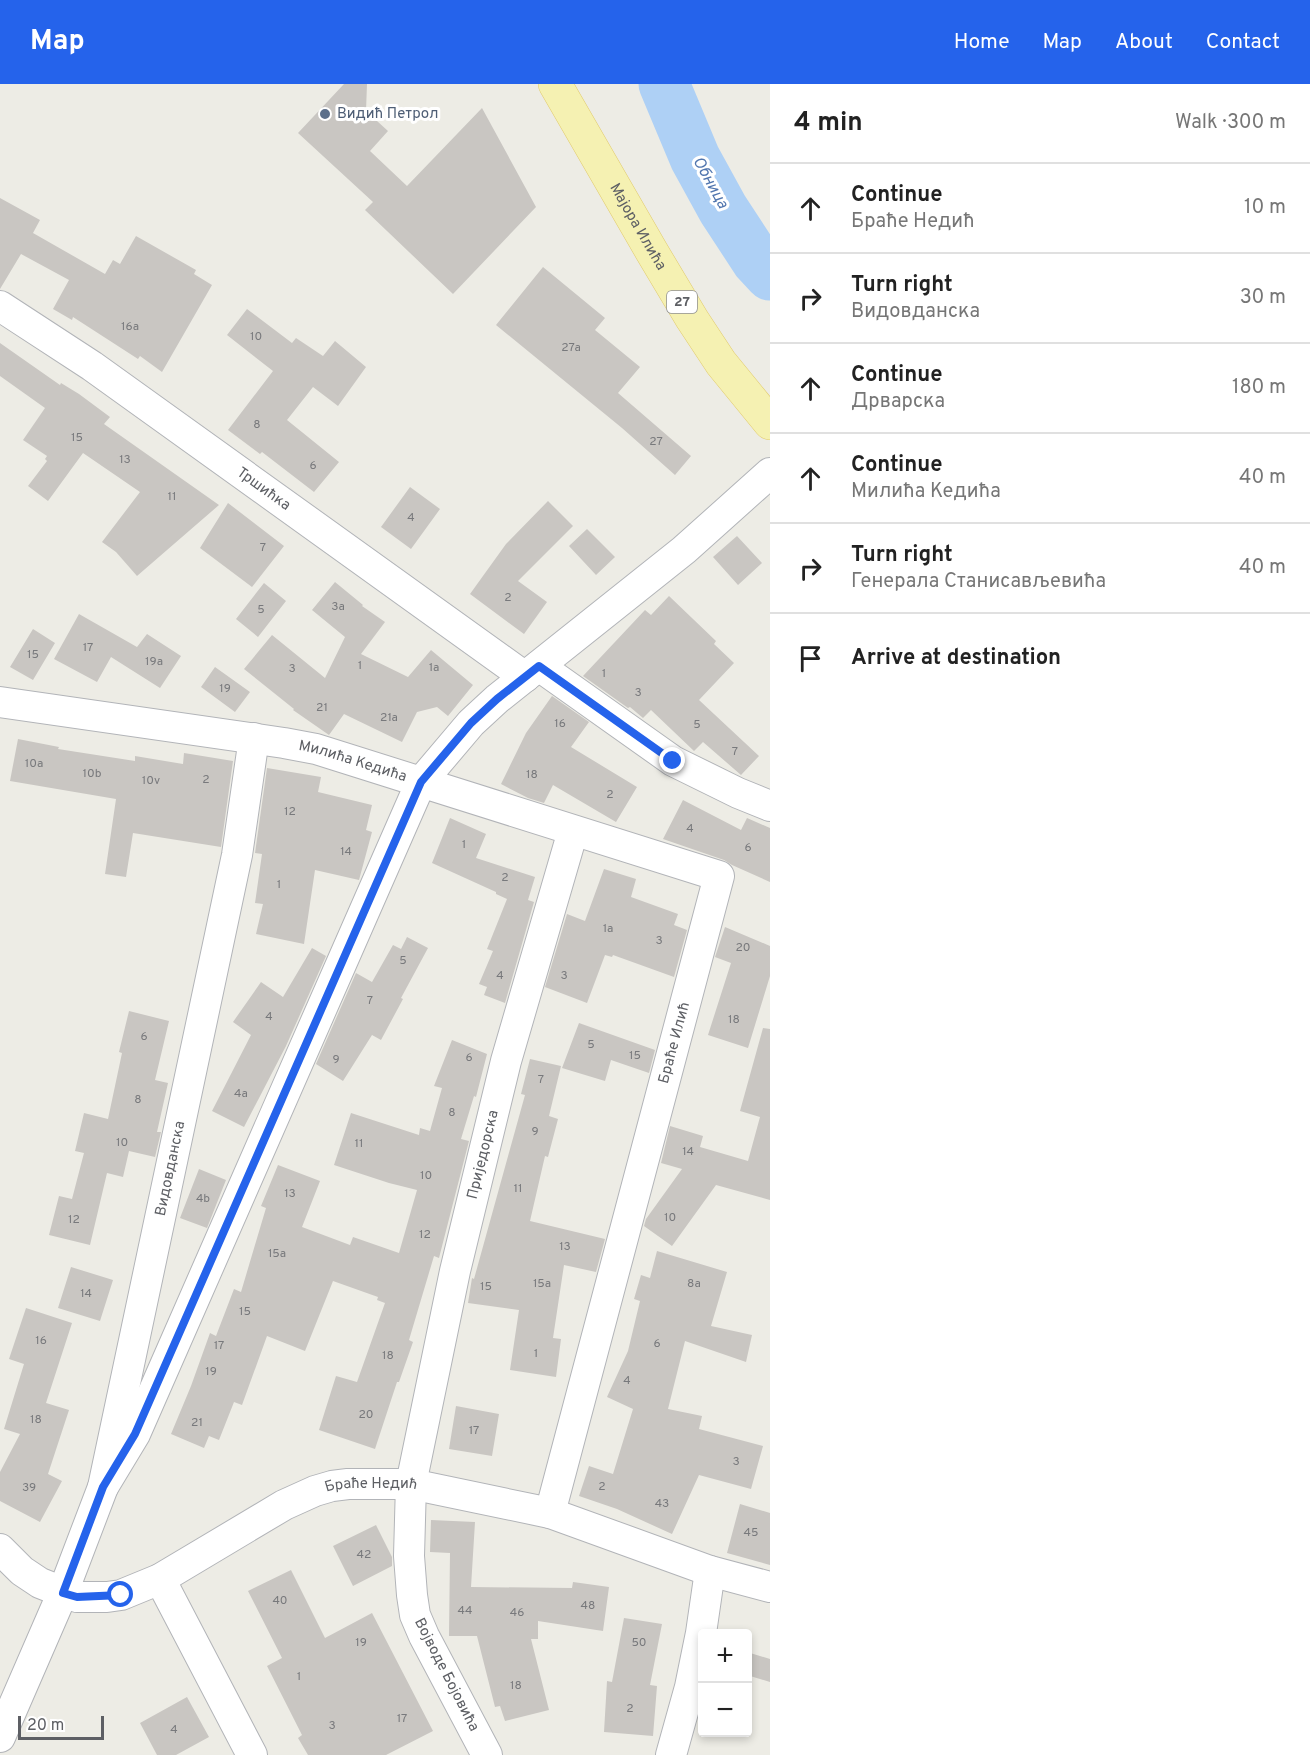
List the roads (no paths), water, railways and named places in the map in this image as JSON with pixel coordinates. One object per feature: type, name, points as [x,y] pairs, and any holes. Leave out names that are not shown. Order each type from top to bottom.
[{"type":"main road","name":"Мајора Илића","points":[[555,84],[692,319],[722,363],[770,423]]},
{"type":"street","name":"Тршићка","points":[[0,306],[92,366],[532,671],[673,761],[770,806]]},
{"type":"street","name":"Милића Кедића","points":[[0,702],[316,749],[421,782],[471,723],[497,699],[684,550],[770,473]]},
{"type":"street","name":"Видовданска","points":[[0,1737],[63,1593],[103,1487],[237,855],[254,738]]},
{"type":"street","name":"Браће Илић","points":[[421,782],[719,876],[550,1513]]},
{"type":"street","points":[[103,1487],[135,1434],[421,782]]},
{"type":"street","name":"Приједорска","points":[[411,1484],[455,1270],[506,1060],[573,831]]},
{"type":"street","name":"Браће Недић","points":[[0,1549],[22,1571],[40,1583],[63,1593],[77,1597],[114,1596],[160,1579],[284,1505],[315,1491],[348,1484],[411,1484],[550,1513],[710,1571],[770,1587]]},
{"type":"street","name":"Војводе Бојовића","points":[[411,1484],[409,1556],[415,1615],[488,1755]]},
{"type":"street","points":[[671,1755],[690,1687],[710,1571]]},
{"type":"street","points":[[160,1579],[252,1755]]},
{"type":"waterway","name":"Обница","points":[[664,84],[695,158],[723,209],[757,261],[770,275]]},
{"type":"place","name":"Видић Петрол","points":[[325,114]]}]
